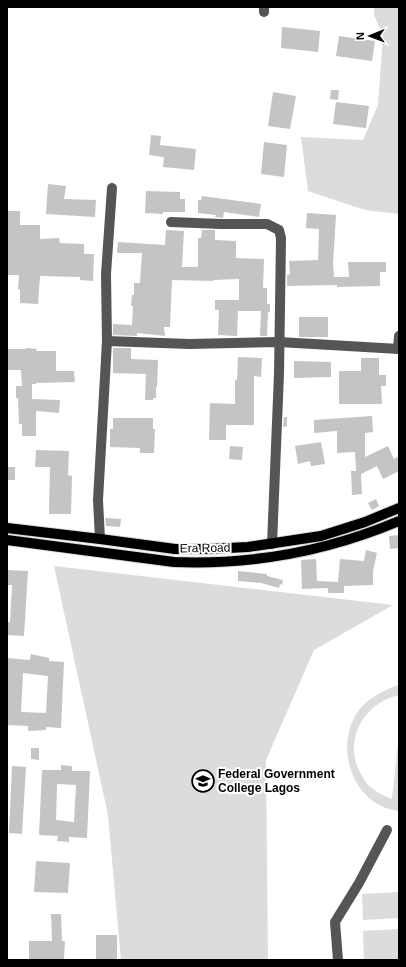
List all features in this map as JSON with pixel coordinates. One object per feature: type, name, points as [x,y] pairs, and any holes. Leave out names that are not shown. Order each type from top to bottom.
[{"type":"main road","points":[[7,528],[175,549],[208,550],[242,548],[321,536],[365,522],[399,508]]},
{"type":"main road","name":"Era Road","points":[[7,540],[174,562],[198,563],[248,560],[278,556],[322,547],[370,533],[399,521]]},
{"type":"main road","points":[[342,530],[346,540]]},
{"type":"street","points":[[100,539],[98,500],[107,341],[106,274],[112,188]]},
{"type":"street","points":[[171,222],[267,224],[278,230],[281,238],[279,374],[272,544]]},
{"type":"street","points":[[107,341],[189,344],[279,342],[399,349],[399,336]]},
{"type":"street","points":[[338,960],[335,922],[359,884],[388,830]]},
{"type":"shaded area","points":[[374,7],[399,7],[399,214],[365,210],[308,191],[301,137],[363,140],[378,105],[383,36],[374,15]]},
{"type":"shaded area","points":[[54,566],[393,605],[314,650],[266,760],[268,960],[121,960],[108,815]]},
{"type":"shaded area","points":[[399,685],[399,695],[386,699],[375,706],[366,715],[359,726],[355,737],[354,749],[356,762],[367,784],[382,795],[392,799],[399,733],[399,811],[384,807],[371,799],[360,788],[353,776],[347,746],[349,730],[358,711],[374,697]]},
{"type":"shaded area","points":[[399,892],[399,918],[363,920],[362,894]]},
{"type":"shaded area","points":[[399,929],[399,960],[364,960],[363,931]]},
{"type":"building","points":[[282,27],[320,31],[318,52],[281,48]]},
{"type":"building","points":[[339,36],[375,41],[372,61],[336,56]]},
{"type":"building","points":[[331,90],[339,90],[338,100],[330,99]]},
{"type":"building","points":[[273,92],[296,96],[290,129],[268,126]]},
{"type":"building","points":[[336,102],[369,106],[366,128],[333,124]]},
{"type":"building","points":[[151,135],[161,136],[160,145],[196,149],[194,170],[163,167],[164,157],[149,155]]},
{"type":"building","points":[[264,142],[287,145],[284,177],[261,174]]},
{"type":"building","points":[[48,184],[66,186],[64,199],[96,200],[95,217],[46,214]]},
{"type":"building","points":[[146,191],[180,192],[180,199],[185,199],[185,212],[163,212],[163,214],[145,213]]},
{"type":"building","points":[[202,196],[261,204],[259,217],[224,212],[223,218],[215,217],[216,215],[198,213],[198,200],[201,200]]},
{"type":"building","points":[[7,211],[20,211],[20,225],[40,225],[40,239],[59,238],[60,243],[84,244],[84,254],[94,254],[93,281],[80,280],[80,277],[40,276],[38,304],[20,303],[20,290],[18,289],[19,275],[7,275]]},
{"type":"building","points":[[307,213],[336,215],[333,264],[334,277],[349,277],[348,262],[386,262],[386,272],[380,272],[380,286],[287,286],[287,275],[290,274],[289,261],[318,260],[319,229],[306,228]]},
{"type":"building","points":[[166,230],[184,231],[182,267],[198,267],[198,238],[201,238],[202,230],[215,230],[215,240],[236,241],[236,258],[264,259],[263,288],[267,288],[267,304],[270,304],[270,312],[268,312],[267,336],[260,336],[261,311],[238,311],[237,336],[218,335],[219,310],[215,310],[215,300],[239,300],[239,279],[213,281],[172,280],[170,327],[164,327],[165,336],[137,333],[137,336],[113,335],[113,324],[132,325],[132,295],[134,295],[134,283],[140,283],[142,253],[117,253],[118,242],[165,245]]},
{"type":"building","points":[[299,317],[328,317],[328,337],[299,337]]},
{"type":"building","points":[[113,348],[131,348],[131,359],[158,360],[156,398],[153,398],[153,400],[145,400],[146,374],[113,373]]},
{"type":"building","points":[[7,349],[37,349],[36,351],[56,351],[56,371],[74,371],[75,382],[32,384],[32,399],[60,400],[59,413],[36,411],[36,436],[22,436],[22,424],[19,424],[16,386],[22,386],[21,370],[7,370]]},
{"type":"building","points":[[238,357],[262,358],[261,377],[254,376],[254,425],[226,425],[226,440],[209,440],[210,403],[235,404],[235,380],[237,380]]},
{"type":"building","points":[[361,358],[379,358],[379,375],[386,375],[386,386],[381,386],[382,404],[339,404],[339,371],[361,371]]},
{"type":"building","points":[[294,361],[331,362],[331,377],[294,378]]},
{"type":"building","points":[[372,416],[373,432],[365,433],[365,457],[388,446],[394,459],[399,456],[399,471],[383,479],[377,466],[361,474],[362,494],[352,495],[351,471],[356,471],[355,452],[337,453],[337,431],[314,433],[314,420]]},
{"type":"building","points":[[284,417],[287,417],[287,426],[283,427]]},
{"type":"building","points":[[113,418],[153,418],[153,429],[155,429],[154,453],[140,453],[140,448],[110,447],[110,429],[113,429]]},
{"type":"building","points":[[321,442],[325,464],[311,466],[310,461],[298,464],[295,446]]},
{"type":"building","points":[[230,446],[243,447],[242,460],[229,459]]},
{"type":"building","points":[[36,450],[69,451],[68,475],[72,476],[71,514],[49,514],[50,467],[35,467]]},
{"type":"building","points":[[7,467],[15,467],[15,480],[7,480]]},
{"type":"building","points":[[376,499],[379,506],[372,510],[368,503]]},
{"type":"building","points":[[105,518],[121,519],[120,527],[106,526]]},
{"type":"building","points":[[399,535],[399,548],[390,549],[389,536]]},
{"type":"building","points":[[366,550],[377,553],[373,571],[373,585],[344,586],[344,593],[328,593],[328,588],[302,589],[301,560],[316,559],[317,581],[338,582],[340,559],[364,561]]},
{"type":"building","points":[[7,570],[28,571],[24,636],[7,635],[7,622],[10,622],[12,585],[7,585]]},
{"type":"building","points":[[238,571],[267,574],[267,576],[283,580],[282,585],[280,584],[279,588],[261,583],[238,581]]},
{"type":"building","points":[[31,654],[49,658],[49,661],[64,662],[61,728],[46,727],[46,730],[28,731],[28,726],[7,725],[7,658],[30,660]],"holes":[[[23,673],[48,676],[46,713],[21,712]]]},
{"type":"building","points":[[31,748],[39,748],[39,760],[31,759]]},
{"type":"building","points":[[61,765],[72,766],[72,771],[90,771],[87,838],[69,837],[69,842],[57,841],[58,836],[39,835],[42,770],[61,770]],"holes":[[[57,784],[76,785],[74,822],[56,820]]]},
{"type":"building","points":[[12,766],[26,767],[22,834],[9,833]]},
{"type":"building","points":[[36,861],[70,863],[68,893],[34,892]]},
{"type":"building","points":[[51,914],[61,914],[62,941],[65,941],[64,960],[29,960],[29,941],[52,941]]},
{"type":"building","points":[[96,935],[117,935],[117,960],[96,960]]},
{"type":"place","name":"Federal Government College Lagos","points":[[203,781]]}]
